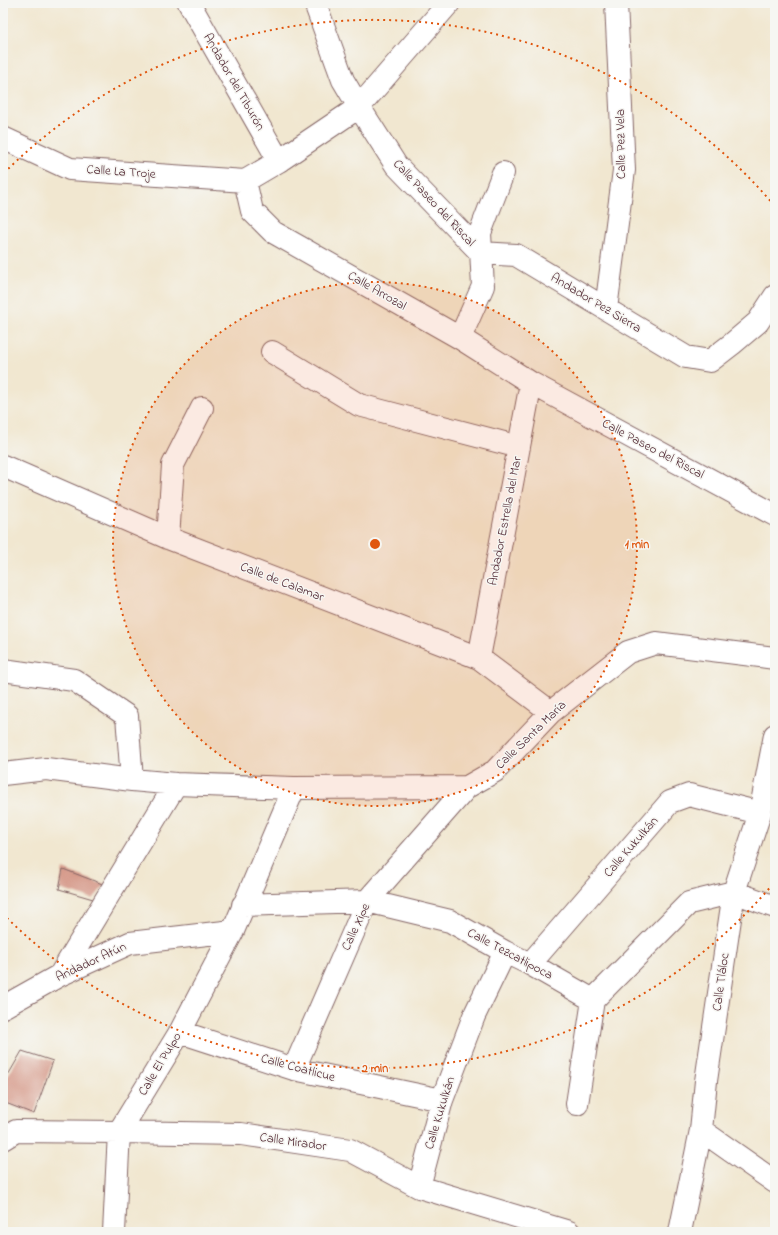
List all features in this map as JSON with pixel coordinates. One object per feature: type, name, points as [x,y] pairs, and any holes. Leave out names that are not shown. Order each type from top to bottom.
[{"type":"street","name":"Andador del Tiburón","points":[[188,3],[279,161]]},
{"type":"street","name":"Calle Paseo del Riscal","points":[[315,3],[343,80],[358,107],[396,165],[480,253]]},
{"type":"street","points":[[245,181],[279,161],[358,107],[449,3]]},
{"type":"street","name":"Calle Pez Vela","points":[[606,309],[624,170],[616,3]]},
{"type":"street","name":"Calle La Troje","points":[[3,138],[70,169],[245,181]]},
{"type":"street","points":[[460,338],[483,286],[480,233],[503,173]]},
{"type":"street","name":"Calle Arrozal","points":[[245,181],[252,211],[273,232],[460,338],[530,383]]},
{"type":"street","name":"Andador Pez Sierra","points":[[480,253],[516,256],[686,357],[710,360],[758,322],[775,296]]},
{"type":"street","points":[[272,352],[358,405],[519,447]]},
{"type":"street","name":"Calle Paseo del Riscal","points":[[530,383],[775,516]]},
{"type":"street","name":"Andador Estrella del Mar","points":[[479,658],[530,383]]},
{"type":"street","points":[[168,538],[173,465],[202,408]]},
{"type":"street","name":"Calle de Calamar","points":[[3,466],[168,538],[479,658],[551,712]]},
{"type":"street","name":"Calle Santa María","points":[[3,774],[46,769],[176,784],[294,788],[467,787],[495,771],[551,712],[628,652],[656,643],[775,658]]},
{"type":"street","points":[[3,670],[74,680],[127,716],[132,780]]},
{"type":"street","name":"Calle Tláloc","points":[[680,1232],[701,1130],[706,1081],[734,892],[760,813],[775,735]]},
{"type":"street","points":[[60,975],[176,784]]},
{"type":"street","name":"Calle Xipe","points":[[294,1069],[367,901],[467,787]]},
{"type":"street","name":"Calle El Pulpo","points":[[114,1232],[119,1132],[180,1032],[233,932],[243,905],[294,788]]},
{"type":"street","name":"Calle Kukulkán","points":[[530,964],[670,802],[688,795],[760,813]]},
{"type":"street","points":[[577,1104],[593,1000],[689,903],[734,892],[775,907]]},
{"type":"street","name":"Calle Tezcatlipoca","points":[[243,905],[367,901],[450,921],[593,1000]]},
{"type":"street","name":"Andador Atún","points":[[3,1007],[60,975],[130,943],[233,932]]},
{"type":"street","name":"Calle Kukulkán","points":[[419,1187],[442,1100],[474,1016],[505,952]]},
{"type":"street","name":"Calle Coatlicue","points":[[180,1032],[294,1069],[442,1100]]},
{"type":"street","points":[[701,1130],[775,1182]]},
{"type":"street","name":"Calle Mirador","points":[[3,1138],[16,1131],[241,1134],[350,1150],[419,1187],[569,1232]]},
{"type":"building","points":[[63,869],[105,885],[93,899],[59,889]]},
{"type":"building","points":[[22,1051],[53,1061],[34,1114],[3,1102],[3,1084]]}]
